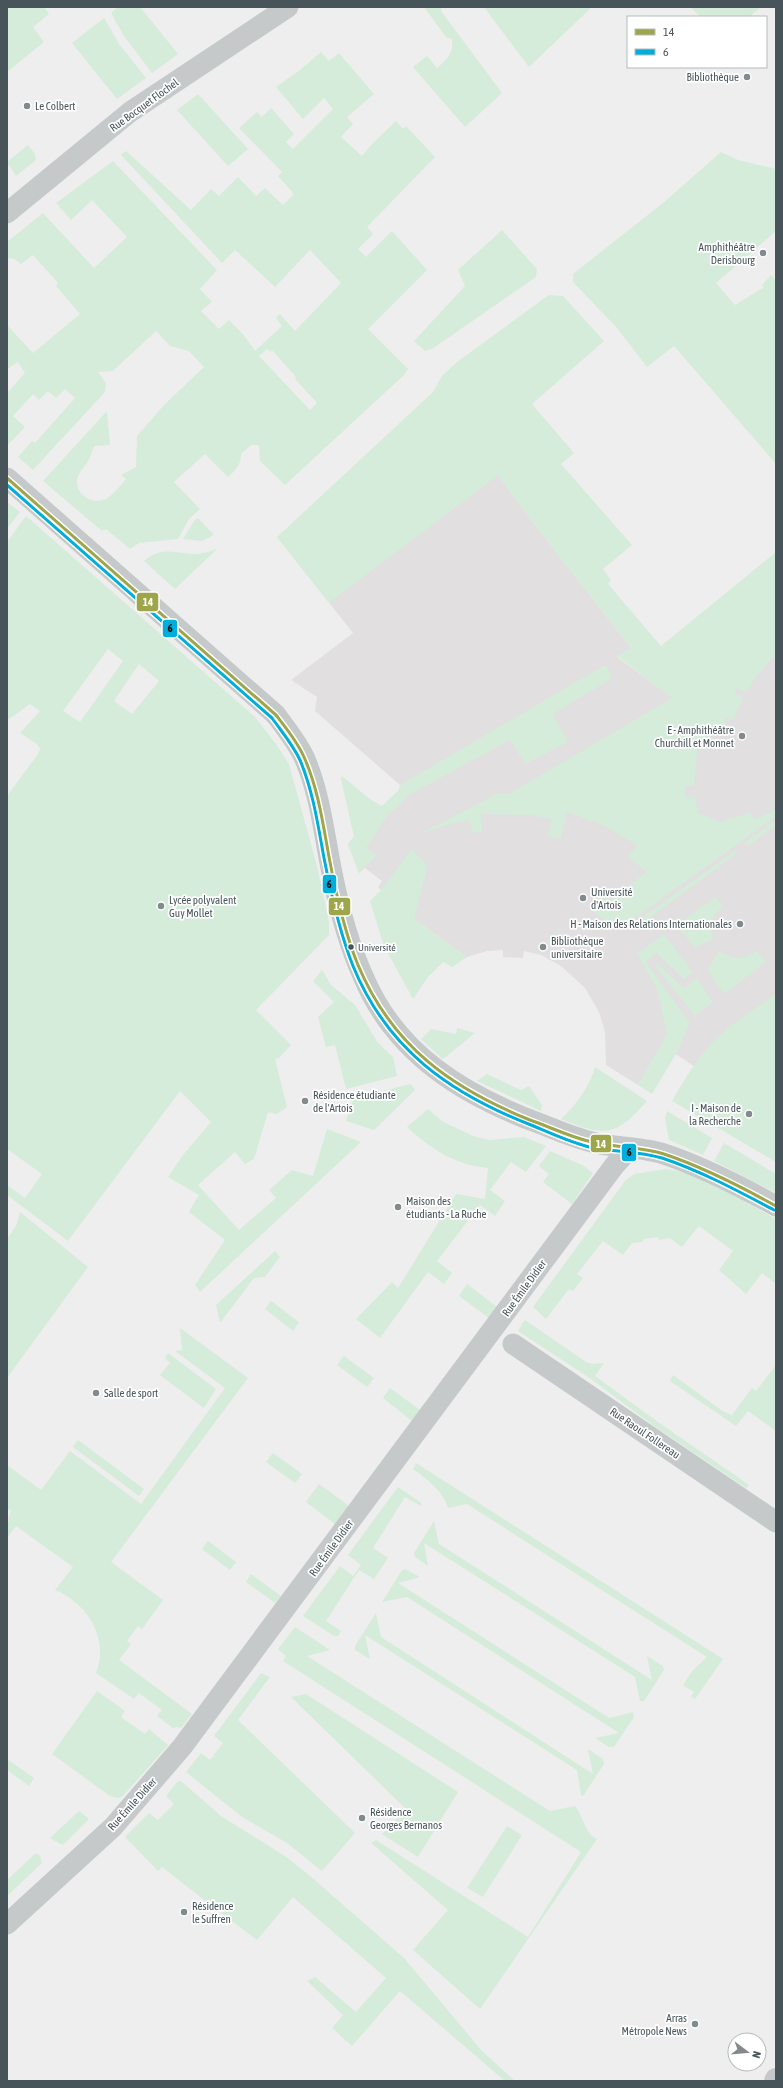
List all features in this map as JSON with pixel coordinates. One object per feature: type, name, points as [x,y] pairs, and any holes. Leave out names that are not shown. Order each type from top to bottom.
[{"type":"street","name":"Rue Bocquet Flochel","points":[[7,213],[130,112],[288,7]]},
{"type":"street","points":[[7,478],[276,715],[304,757],[317,796],[332,874],[346,934],[352,951],[380,1009],[398,1035],[446,1078],[497,1107],[595,1143],[662,1153],[704,1169],[776,1206]]},
{"type":"street","name":"Rue Émile Didier","points":[[7,1924],[113,1826],[182,1748],[614,1166],[629,1149]]},
{"type":"street","name":"Rue Raoul Follereau","points":[[513,1344],[776,1522]]},
{"type":"shaded area","name":"Université d'Artois","points":[[498,475],[531,520],[631,648],[617,657],[681,704],[776,635],[776,1138],[736,1094],[662,1045],[638,1085],[606,1065],[605,1032],[599,1012],[585,988],[561,966],[541,955],[524,951],[523,958],[503,957],[503,950],[487,951],[467,957],[414,919],[381,890],[378,887],[382,881],[365,868],[359,873],[348,844],[373,815],[399,790],[400,785],[315,711],[317,697],[291,680],[353,633],[277,537]]},
{"type":"green space","points":[[7,7],[44,7],[49,14],[33,27],[44,42],[7,72]]},
{"type":"green space","points":[[118,7],[140,7],[178,54],[152,73],[124,36],[111,13]]},
{"type":"green space","points":[[424,7],[440,7],[442,10],[441,11],[502,93],[465,127],[413,67],[427,56],[437,68],[447,59],[452,48],[452,39],[446,37]]},
{"type":"green space","points":[[484,7],[592,7],[529,67]]},
{"type":"green space","points":[[690,7],[761,7],[750,16],[700,16]]},
{"type":"green space","points":[[104,18],[119,44],[146,78],[117,99],[72,43]]},
{"type":"green space","points":[[321,52],[329,61],[339,53],[374,94],[347,117],[353,124],[341,137],[362,156],[396,121],[403,129],[406,126],[435,157],[367,227],[373,234],[358,249],[366,257],[392,231],[427,270],[368,329],[408,369],[404,375],[285,485],[260,461],[259,445],[251,445],[241,454],[238,467],[228,477],[205,454],[174,482],[200,509],[189,519],[178,539],[139,543],[130,549],[106,529],[102,531],[43,481],[107,411],[110,445],[95,446],[88,462],[79,474],[77,486],[79,491],[86,498],[91,500],[101,501],[109,497],[126,479],[121,475],[136,467],[137,436],[164,405],[204,367],[189,351],[170,346],[156,331],[113,371],[98,372],[106,383],[105,392],[33,470],[18,457],[32,441],[35,443],[75,398],[65,389],[56,398],[48,391],[39,400],[33,394],[13,416],[25,427],[7,446],[7,393],[25,373],[18,362],[7,369],[7,325],[33,353],[80,314],[56,286],[58,283],[33,255],[21,264],[14,259],[7,258],[7,242],[43,213],[94,268],[127,237],[92,200],[71,220],[56,203],[113,161],[217,270],[200,289],[212,302],[201,311],[219,329],[229,320],[243,334],[255,351],[282,326],[276,318],[280,314],[295,331],[341,283],[310,250],[275,287],[235,250],[222,263],[121,155],[126,151],[191,210],[211,189],[219,196],[238,177],[256,196],[265,188],[283,205],[294,194],[278,176],[282,172],[239,128],[257,112],[262,117],[271,108],[294,134],[286,142],[293,149],[333,109],[324,98],[303,119],[276,87],[300,70]],"holes":[[[267,349],[270,352],[272,350],[296,377],[295,379],[317,403],[310,410],[259,356]]]},
{"type":"green space","points":[[198,94],[248,149],[228,166],[177,110]]},
{"type":"green space","points":[[28,145],[35,154],[36,160],[16,176],[7,162]]},
{"type":"green space","points":[[721,152],[738,160],[776,169],[776,231],[716,283],[735,305],[764,287],[762,285],[771,275],[776,280],[776,464],[674,346],[647,367],[617,328],[573,282],[573,274],[663,203]]},
{"type":"green space","points":[[502,230],[537,269],[536,277],[432,349],[425,351],[414,341],[465,286],[458,270]]},
{"type":"green space","points":[[549,295],[563,296],[604,341],[532,404],[574,453],[561,464],[632,545],[603,569],[611,580],[608,584],[661,646],[776,552],[776,660],[773,657],[756,677],[746,693],[737,688],[734,694],[743,698],[733,720],[726,718],[722,732],[698,741],[694,785],[685,786],[685,797],[695,796],[698,813],[720,822],[750,813],[754,819],[776,810],[776,816],[617,931],[593,911],[602,896],[609,900],[647,872],[628,857],[637,845],[603,825],[567,812],[561,839],[548,836],[551,819],[530,815],[481,814],[482,832],[472,833],[470,820],[443,826],[417,835],[497,794],[509,794],[672,698],[617,656],[631,648],[531,520],[498,475],[329,603],[277,537],[433,392],[442,376],[457,362]]},
{"type":"green space","points":[[7,502],[20,512],[7,529]]},
{"type":"green space","name":"Lycée polyvalent Guy Mollet","points":[[26,516],[255,717],[289,764],[317,866],[329,922],[329,935],[256,1010],[291,1045],[279,1058],[275,1059],[287,1107],[277,1114],[268,1112],[254,1159],[245,1164],[235,1152],[198,1185],[239,1230],[276,1198],[269,1190],[292,1170],[313,1176],[327,1129],[361,1142],[200,1292],[195,1285],[225,1240],[189,1212],[199,1195],[168,1177],[183,1155],[211,1122],[180,1091],[68,1241],[7,1195],[7,1185],[25,1198],[42,1174],[7,1149],[7,796],[38,754],[40,749],[37,744],[20,733],[40,711],[30,704],[9,719],[7,718],[7,542]],"holes":[[[108,649],[123,661],[80,722],[63,711]],[[139,664],[159,681],[132,714],[114,701]]]},
{"type":"green space","points":[[198,518],[214,535],[202,541],[183,539],[194,521]]},
{"type":"green space","points":[[217,549],[175,589],[144,561],[157,553],[163,552],[198,554]]},
{"type":"green space","points":[[605,665],[613,678],[553,714],[568,742],[525,764],[510,740],[409,795],[387,816],[366,848],[377,855],[359,873],[348,844],[354,837],[341,779],[342,776],[371,800],[382,806],[399,790],[400,785]]},
{"type":"green space","points":[[776,820],[776,825],[747,847],[744,843]]},
{"type":"green space","points":[[411,849],[428,865],[414,919],[467,957],[452,967],[443,962],[428,977],[413,999],[384,946],[370,901],[381,890]]},
{"type":"green space","points":[[736,850],[738,853],[640,925],[637,921]]},
{"type":"green space","points":[[716,897],[723,907],[716,914],[712,922],[711,930],[713,939],[695,948],[676,925]]},
{"type":"green space","points":[[664,934],[693,972],[684,979],[656,953],[646,962],[690,1023],[676,1054],[652,1094],[638,1085],[667,1033],[657,989],[637,954]]},
{"type":"green space","points":[[720,951],[729,956],[742,957],[756,951],[766,962],[724,994],[707,970]]},
{"type":"green space","points":[[658,964],[684,988],[697,978],[713,1002],[695,1016],[655,966]]},
{"type":"green space","points":[[322,970],[331,985],[355,1005],[378,1043],[393,1057],[397,1076],[346,1089],[335,1045],[326,1047],[318,1017],[334,1002],[313,981]]},
{"type":"green space","points":[[776,994],[776,1162],[672,1101],[693,1067],[712,1043],[732,1025]]},
{"type":"green space","points":[[457,1028],[475,1033],[443,1059],[421,1039],[431,1029],[456,1034]]},
{"type":"green space","points":[[595,1067],[647,1101],[627,1122],[608,1130],[599,1131],[588,1129],[561,1119],[582,1095],[590,1081]]},
{"type":"green space","points":[[487,1074],[521,1090],[529,1086],[542,1105],[541,1111],[477,1081]]},
{"type":"green space","points":[[411,1084],[415,1090],[374,1130],[346,1121],[353,1098]]},
{"type":"green space","points":[[428,1109],[442,1121],[473,1136],[489,1140],[524,1137],[546,1146],[526,1172],[511,1162],[490,1190],[505,1201],[495,1216],[480,1205],[437,1261],[452,1273],[444,1284],[428,1272],[380,1338],[356,1319],[392,1282],[398,1288],[456,1194],[485,1199],[488,1168],[454,1160],[444,1155],[434,1149],[407,1127]]},
{"type":"green space","points":[[667,1111],[712,1138],[703,1155],[669,1140],[665,1118]]},
{"type":"green space","points":[[724,1143],[776,1174],[776,1193],[714,1161]]},
{"type":"green space","points":[[550,1151],[582,1165],[593,1173],[572,1204],[543,1182],[549,1174],[539,1166]]},
{"type":"green space","points":[[666,1169],[695,1176],[709,1182],[737,1196],[776,1219],[776,1284],[762,1273],[746,1294],[719,1270],[733,1251],[699,1226],[682,1247],[670,1238],[659,1240],[658,1237],[643,1239],[643,1242],[632,1243],[623,1255],[603,1241],[577,1274],[583,1278],[573,1291],[569,1289],[546,1319],[533,1307],[625,1181],[634,1174]]},
{"type":"green space","points":[[20,1212],[88,1267],[7,1378],[7,1239],[16,1226]]},
{"type":"green space","points":[[275,1251],[280,1257],[265,1277],[254,1278],[220,1323],[216,1305]]},
{"type":"green space","points":[[467,1284],[497,1307],[489,1318],[459,1296]]},
{"type":"green space","points":[[271,1301],[299,1322],[293,1331],[265,1309]]},
{"type":"green space","points":[[525,1320],[586,1362],[593,1364],[604,1363],[595,1376],[749,1485],[746,1488],[654,1426],[591,1379],[518,1331]]},
{"type":"green space","points":[[180,1328],[248,1378],[111,1562],[163,1600],[142,1629],[138,1626],[127,1641],[131,1644],[119,1660],[192,1714],[181,1728],[173,1728],[157,1716],[162,1710],[139,1693],[134,1699],[96,1673],[100,1660],[100,1648],[98,1635],[93,1624],[86,1613],[77,1604],[67,1596],[55,1590],[73,1567],[16,1526],[7,1538],[7,1526],[11,1510],[7,1509],[7,1465],[41,1490],[70,1451],[141,1504],[225,1388],[175,1351],[182,1350]]},
{"type":"green space","points":[[168,1353],[216,1389],[204,1408],[160,1375],[170,1363],[165,1358]]},
{"type":"green space","points":[[344,1356],[374,1378],[367,1387],[337,1365]]},
{"type":"green space","points":[[776,1365],[776,1431],[748,1411],[736,1426],[670,1381],[673,1375],[724,1412],[732,1415],[752,1388],[756,1391]]},
{"type":"green space","points":[[390,1388],[420,1410],[412,1421],[383,1398]]},
{"type":"green space","points":[[78,1440],[144,1489],[139,1496],[73,1447]]},
{"type":"green space","points":[[273,1453],[302,1474],[295,1483],[266,1462]]},
{"type":"green space","points":[[416,1463],[723,1659],[695,1699],[691,1697],[694,1692],[683,1685],[693,1670],[707,1657],[467,1504],[448,1508],[446,1502],[438,1491],[429,1481],[413,1469]]},
{"type":"green space","points":[[319,1484],[349,1506],[335,1524],[306,1502]]},
{"type":"green space","points":[[398,1487],[421,1503],[421,1506],[405,1497],[373,1548],[388,1558],[374,1579],[359,1570],[326,1621],[341,1631],[338,1636],[334,1636],[303,1616],[340,1566],[353,1576],[361,1565],[348,1555]]},
{"type":"green space","points":[[434,1521],[439,1544],[652,1680],[647,1656],[663,1666],[664,1670],[644,1701],[640,1701],[635,1677],[424,1543],[428,1566],[415,1557],[414,1553]]},
{"type":"green space","points":[[208,1541],[236,1562],[230,1570],[202,1549]]},
{"type":"green space","points":[[405,1569],[420,1577],[398,1583],[609,1718],[633,1712],[634,1717],[614,1747],[609,1747],[595,1738],[619,1733],[407,1597],[382,1602],[402,1570]]},
{"type":"green space","points":[[251,1574],[281,1596],[275,1603],[246,1582]]},
{"type":"green space","points":[[376,1613],[381,1637],[593,1774],[588,1749],[603,1759],[604,1764],[583,1796],[581,1795],[577,1770],[365,1635],[370,1659],[355,1650],[355,1646]]},
{"type":"green space","points":[[295,1627],[330,1650],[307,1656],[550,1811],[575,1806],[589,1833],[597,1839],[480,2009],[413,1950],[448,1910],[371,1843],[376,1840],[528,1937],[581,1852],[283,1661],[286,1656],[278,1649]]},
{"type":"green space","points":[[261,1673],[270,1677],[238,1720],[355,1833],[322,1871],[287,1843],[242,1817],[186,1772],[201,1753],[210,1760],[223,1743],[214,1736]]},
{"type":"green space","points":[[97,1691],[125,1711],[121,1717],[145,1734],[149,1729],[168,1745],[122,1797],[117,1798],[110,1796],[52,1754]]},
{"type":"green space","points":[[306,1694],[458,1792],[418,1857],[382,1834],[406,1809],[291,1697]]},
{"type":"green space","points":[[7,1759],[34,1778],[29,1786],[7,1770]]},
{"type":"green space","points":[[178,1781],[181,1781],[221,1816],[285,1856],[404,1958],[482,2051],[515,2081],[505,2081],[400,1991],[352,2046],[332,2028],[343,2015],[307,1981],[315,1977],[356,2012],[386,1978],[293,1897],[257,1940],[221,1913],[222,1911],[209,1900],[207,1902],[162,1867],[158,1871],[125,1837],[149,1813],[158,1820],[174,1804],[166,1796]]},
{"type":"green space","points":[[79,1811],[89,1819],[63,1845],[50,1838]]},
{"type":"green space","points":[[507,1826],[522,1835],[483,1897],[467,1888]]},
{"type":"green space","points":[[36,1853],[40,1856],[42,1863],[7,1896],[7,1880]]},
{"type":"transit line","name":"14","points":[[7,478],[276,715],[291,735],[304,757],[313,781],[320,806],[341,912],[358,965],[372,994],[388,1019],[427,1061],[475,1094],[530,1120],[588,1141],[655,1151],[664,1154],[721,1177],[776,1206]]},
{"type":"transit line","name":"6","points":[[7,485],[272,718],[294,749],[305,772],[315,808],[336,912],[353,966],[367,995],[384,1021],[403,1044],[424,1065],[448,1083],[473,1098],[552,1134],[589,1147],[644,1154],[677,1163],[705,1175],[774,1210]]},
{"type":"place","name":"Bibliothèque","points":[[747,77]]},
{"type":"place","name":"Le Colbert","points":[[27,106]]},
{"type":"place","name":"Amphithéâtre Derisbourg","points":[[763,253]]},
{"type":"place","name":"E - Amphithéâtre Churchill et Monnet","points":[[742,736]]},
{"type":"place","name":"Université d'Artois","points":[[583,898]]},
{"type":"place","name":"Lycée polyvalent Guy Mollet","points":[[161,906]]},
{"type":"place","name":"H - Maison des Relations Internationales","points":[[740,924]]},
{"type":"place","name":"Université","points":[[351,947]]},
{"type":"place","name":"Bibliothèque universitaire","points":[[543,947]]},
{"type":"place","name":"Résidence étudiante de l'Artois","points":[[305,1101]]},
{"type":"place","name":"I - Maison de la Recherche","points":[[749,1114]]},
{"type":"place","name":"Maison des étudiants - La Ruche","points":[[398,1207]]},
{"type":"place","name":"Salle de sport","points":[[96,1393]]},
{"type":"place","name":"Résidence Georges Bernanos","points":[[362,1818]]},
{"type":"place","name":"Résidence le Suffren","points":[[184,1912]]},
{"type":"place","name":"Arras Métropole News","points":[[695,2024]]}]
